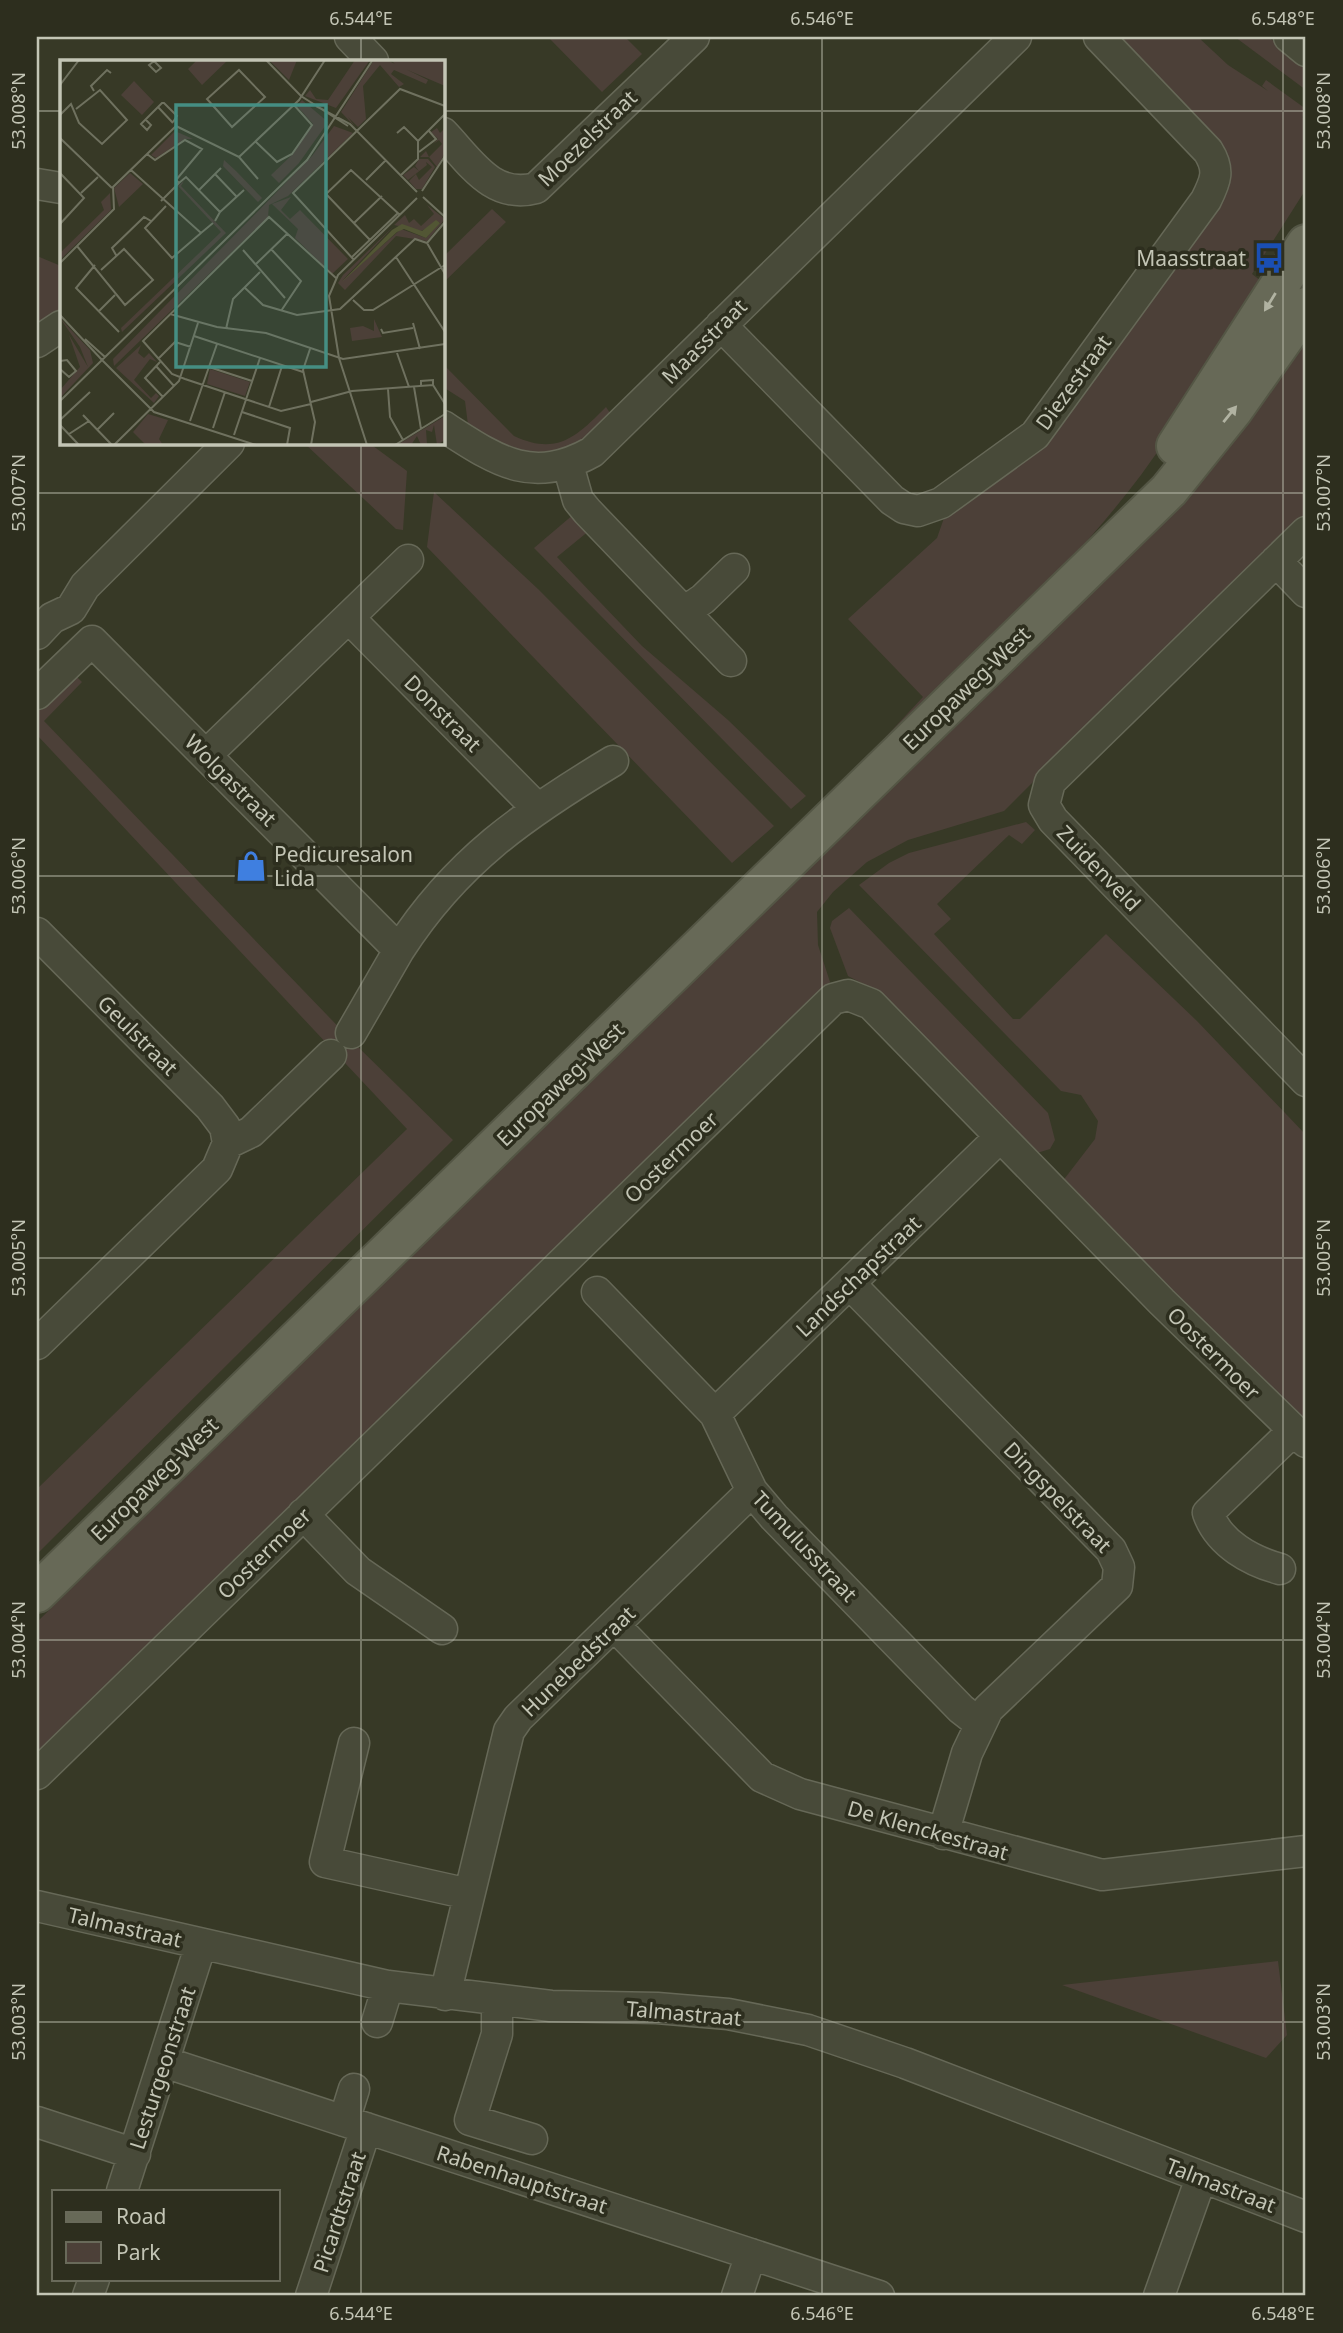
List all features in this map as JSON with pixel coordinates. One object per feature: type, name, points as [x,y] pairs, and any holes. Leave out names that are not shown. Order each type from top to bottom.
[{"type":"main road","name":"Europaweg-West","points":[[1074,582],[1173,450],[1306,244]]},
{"type":"main road","name":"Europaweg-West","points":[[40,1591],[1169,490],[1234,409],[1306,307]]},
{"type":"street","name":"Moezelstraat","points":[[444,134],[497,187],[521,192],[536,188],[694,37]]},
{"type":"street","name":"Maasstraat","points":[[444,427],[500,460],[524,468],[548,469],[568,465],[592,452],[1016,37]]},
{"type":"street","name":"Diezestraat","points":[[721,325],[892,500],[904,508],[918,511],[941,503],[1035,435],[1206,200],[1217,180],[1216,163],[1208,151],[1099,37]]},
{"type":"street","points":[[1289,37],[1306,51]]},
{"type":"street","points":[[37,184],[60,188]]},
{"type":"street","points":[[37,342],[60,327]]},
{"type":"street","points":[[37,634],[52,618],[71,609],[85,586],[228,444]]},
{"type":"street","points":[[568,465],[578,500],[732,661]]},
{"type":"street","name":"Zuidenveld","points":[[1304,1073],[1053,820],[1045,805],[1051,782],[1306,533]]},
{"type":"street","points":[[206,755],[408,559]]},
{"type":"street","points":[[1276,561],[1306,592]]},
{"type":"street","points":[[684,612],[703,599],[734,569]]},
{"type":"street","name":"Wolgastraat","points":[[71,609],[92,641],[398,950]]},
{"type":"street","name":"Donstraat","points":[[349,618],[536,807]]},
{"type":"street","points":[[37,694],[92,641]]},
{"type":"street","points":[[351,1033],[398,950],[435,898],[508,828],[536,807],[613,761]]},
{"type":"street","name":"Geulstraat","points":[[37,933],[210,1107],[225,1127],[228,1143]]},
{"type":"street","name":"Oostermoer","points":[[37,1774],[833,999],[848,995],[871,1004],[1299,1437]]},
{"type":"street","points":[[37,1344],[217,1169],[228,1143],[251,1132],[331,1055]]},
{"type":"street","name":"Landschapstraat","points":[[715,1415],[1000,1137]]},
{"type":"street","name":"Dingspelstraat","points":[[850,1284],[1111,1550],[1119,1567],[1117,1586],[1002,1695],[979,1723],[967,1753],[943,1834]]},
{"type":"street","name":"Tumulusstraat","points":[[597,1292],[715,1415],[752,1491],[961,1709],[979,1723]]},
{"type":"street","points":[[1280,1569],[1251,1561],[1212,1524],[1208,1513],[1299,1437]]},
{"type":"street","name":"Hunebedstraat","points":[[445,1995],[509,1731],[518,1718],[752,1491]]},
{"type":"street","points":[[303,1514],[358,1571],[442,1629]]},
{"type":"street","name":"De Klenckestraat","points":[[614,1625],[762,1777],[800,1794],[1102,1875],[1306,1851]]},
{"type":"street","points":[[354,1743],[325,1862],[469,1894]]},
{"type":"street","name":"Talmastraat","points":[[37,1906],[388,1986],[551,2006],[691,2011],[808,2031],[905,2063],[1306,2217]]},
{"type":"street","name":"Lesturgeonstraat","points":[[122,2190],[201,1944]]},
{"type":"street","points":[[377,2022],[388,1986]]},
{"type":"street","points":[[497,2001],[497,2034],[470,2120],[532,2139]]},
{"type":"street","name":"Rabenhauptstraat","points":[[164,2062],[879,2296]]},
{"type":"street","name":"Picardtstraat","points":[[311,2296],[355,2124],[354,2089]]},
{"type":"street","points":[[37,2122],[135,2154]]},
{"type":"street","points":[[1167,2294],[1200,2178]]},
{"type":"street","points":[[737,2296],[751,2254]]},
{"type":"green space","points":[[548,37],[625,37],[642,54],[602,92]]},
{"type":"green space","points":[[1114,37],[1198,37],[1228,65],[1268,91],[1262,86],[1266,80],[1306,109],[1306,122],[1302,116],[1306,125],[1306,189],[1252,274],[1261,281],[1233,330],[1189,404],[1141,475],[1106,519],[1030,603],[824,803],[923,697],[848,619],[937,538],[944,518],[1045,440],[1112,355],[1221,205],[1228,183],[1227,163],[1222,147]]},
{"type":"green space","points":[[1235,37],[1268,37],[1306,64],[1306,90]]},
{"type":"green space","points":[[492,209],[506,222],[444,282],[444,256]]},
{"type":"green space","points":[[37,256],[60,266],[60,315],[37,330]]},
{"type":"green space","points":[[1306,343],[1306,515],[1180,635],[1004,811],[908,840],[867,862],[833,892],[817,912],[818,945],[830,982],[821,996],[37,1753],[37,1622],[741,934],[1217,458],[1241,432]]},
{"type":"green space","points":[[444,365],[514,436],[529,442],[554,444],[565,440],[585,427],[606,407],[612,416],[575,448],[562,454],[534,455],[506,446],[468,425],[465,401],[444,388]]},
{"type":"green space","points":[[305,444],[370,444],[407,471],[403,530],[396,529]]},
{"type":"green space","points":[[434,492],[538,589],[774,826],[732,863],[427,547]]},
{"type":"green space","points":[[574,514],[590,530],[557,557],[642,646],[728,720],[806,796],[791,809],[534,548]]},
{"type":"green space","points":[[73,673],[82,682],[44,721],[354,1043],[453,1140],[37,1554],[37,1489],[407,1129],[37,735],[37,709]]},
{"type":"green space","points":[[1026,822],[1035,830],[1022,844],[1009,835],[937,904],[951,919],[934,934],[1013,1019],[1020,1019],[1106,934],[1197,1021],[1306,1135],[1306,1422],[1062,1182],[1095,1139],[1098,1121],[1081,1095],[1061,1091],[859,885],[889,863],[909,853]]},
{"type":"green space","points":[[849,908],[1048,1113],[1055,1140],[1050,1149],[1037,1153],[871,988],[848,976],[830,928],[832,921]]},
{"type":"green space","points":[[1278,1961],[1287,2035],[1266,2058],[1062,1985]]},
{"type":"place","name":"Maasstraat","points":[[1269,258]]},
{"type":"place","name":"Pedicuresalon Lida","points":[[251,866]]}]
